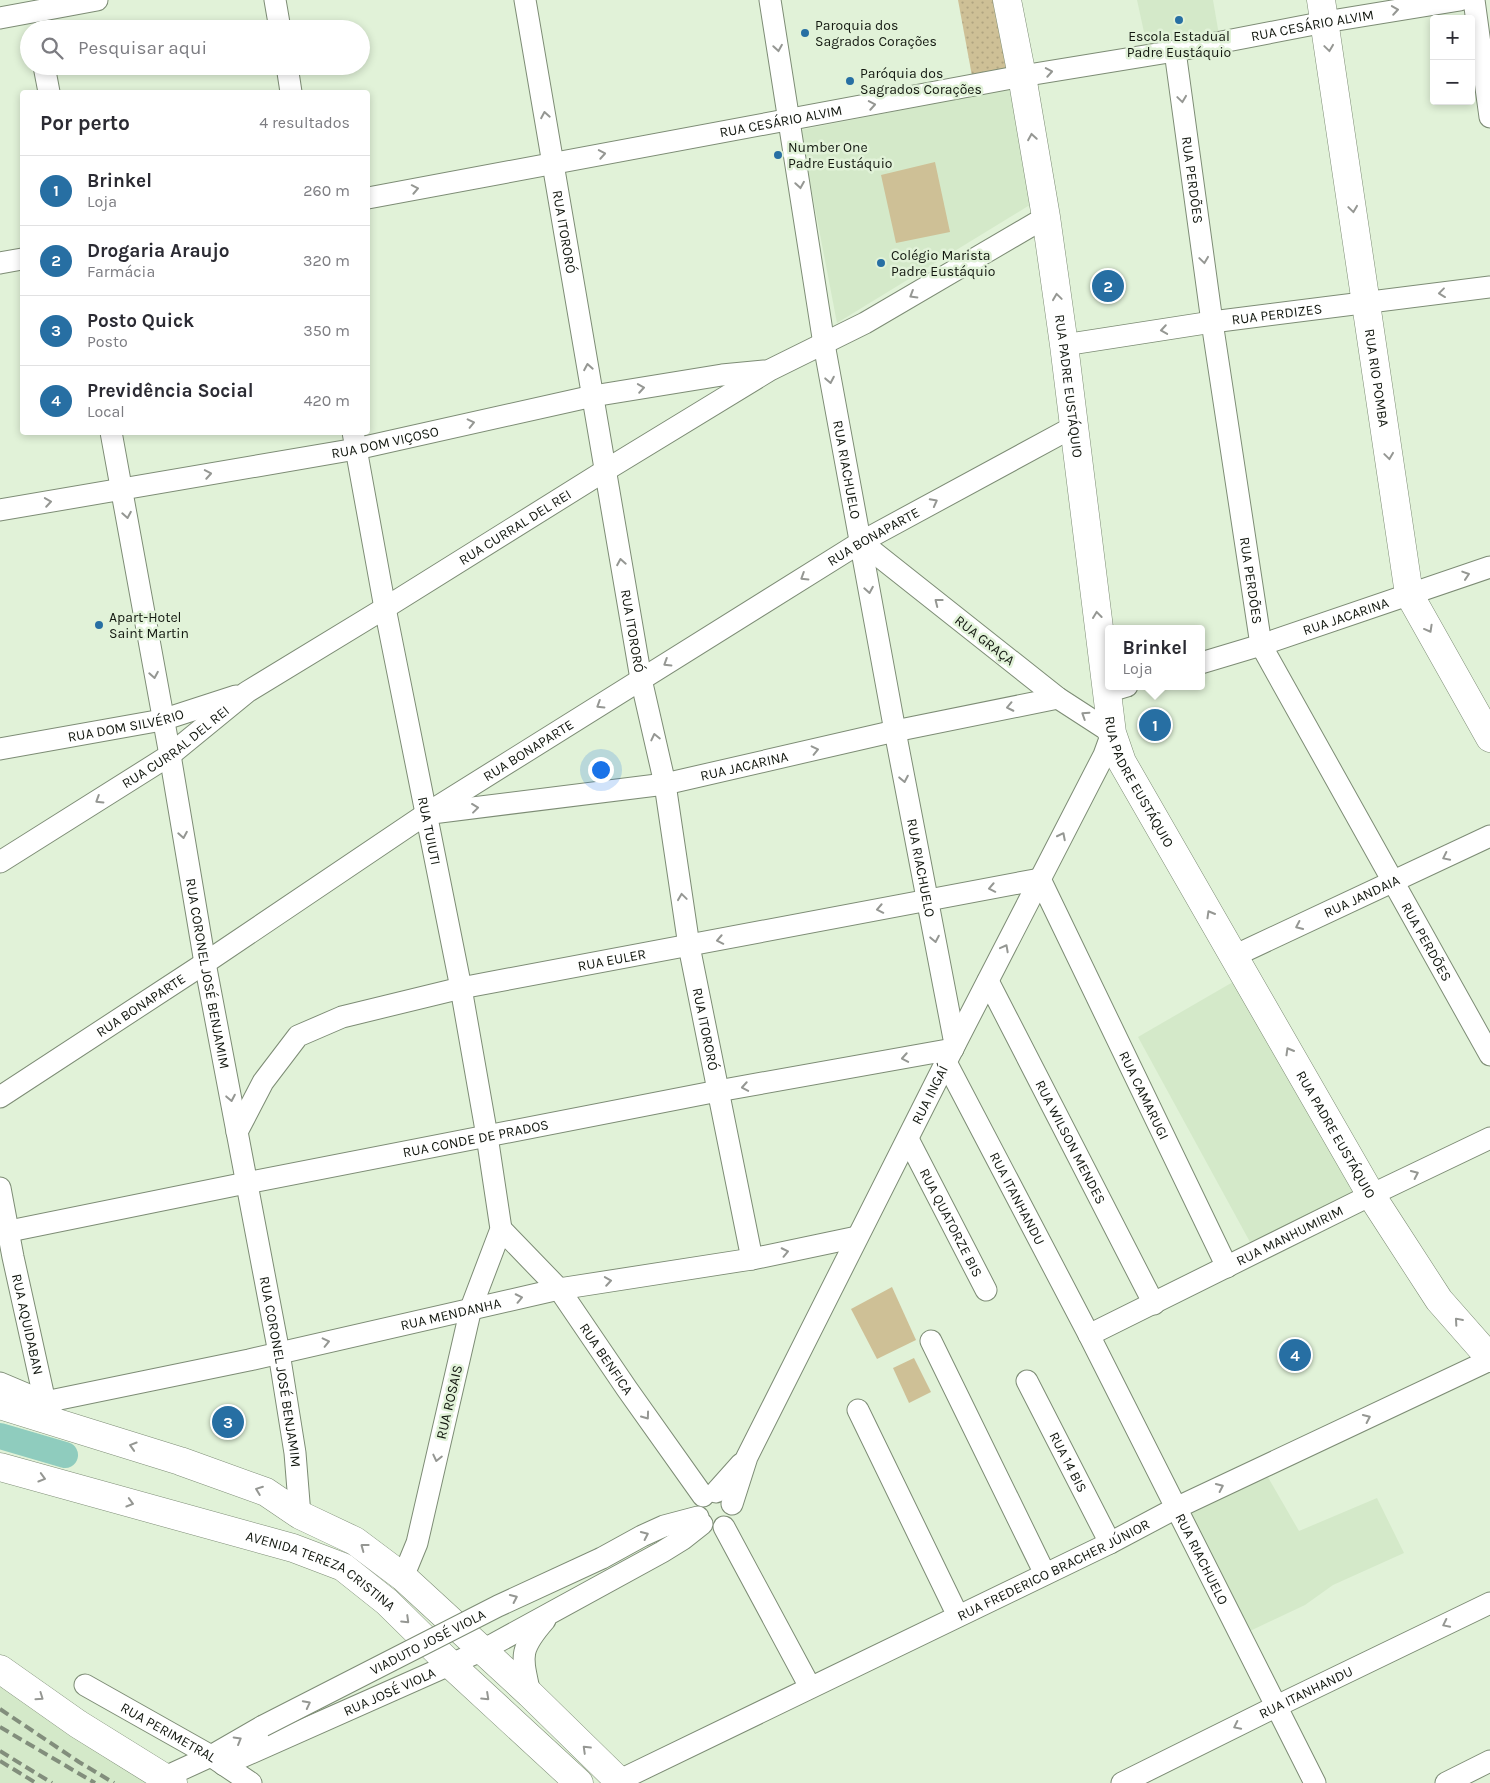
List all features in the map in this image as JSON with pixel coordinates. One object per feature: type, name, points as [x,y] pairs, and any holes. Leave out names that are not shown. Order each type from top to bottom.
[{"type":"main road","name":"RUA PADRE EUSTÁQUIO","points":[[1007,0],[1046,217],[1064,345],[1073,427],[1106,625]]},
{"type":"main road","name":"RUA RIO POMBA","points":[[1323,11],[1410,594],[1490,738]]},
{"type":"main road","name":"RUA PADRE EUSTÁQUIO","points":[[1117,690],[1112,733],[1122,762],[1371,1195],[1439,1300],[1490,1359]]},
{"type":"main road","points":[[0,1405],[180,1461],[266,1492],[300,1515],[355,1541],[403,1577],[530,1694],[620,1782]]},
{"type":"main road","name":"AVENIDA TEREZA CRISTINA","points":[[0,1466],[293,1548],[342,1567],[387,1602],[450,1664],[579,1783]]},
{"type":"main road","points":[[0,1669],[78,1724],[168,1780]]},
{"type":"street","points":[[0,18],[36,13],[97,0]]},
{"type":"street","points":[[275,0],[278,20]]},
{"type":"street","name":"RUA ITORORÓ","points":[[525,0],[641,679],[665,784],[689,946],[752,1259]]},
{"type":"street","name":"RUA RIACHUELO","points":[[770,0],[824,344],[946,998],[951,1052]]},
{"type":"street","name":"RUA CESÁRIO ALVIM","points":[[370,198],[1022,76],[1175,51],[1323,11],[1460,0]]},
{"type":"street","points":[[1474,0],[1490,117]]},
{"type":"street","name":"RUA PERDÕES","points":[[1175,51],[1212,322],[1261,645],[1490,1055]]},
{"type":"street","points":[[46,75],[49,90]]},
{"type":"street","points":[[288,75],[291,90]]},
{"type":"street","name":"RUA CURRAL DEL REI","points":[[0,862],[170,755],[247,692],[606,470],[770,370],[865,324],[1046,217]]},
{"type":"street","points":[[0,263],[20,259]]},
{"type":"street","name":"RUA PERDIZES","points":[[1064,345],[1212,322],[1367,304],[1490,287]]},
{"type":"street","name":"RUA DOM VIÇOSO","points":[[0,510],[122,489],[355,441],[593,396],[722,375],[770,370]]},
{"type":"street","name":"RUA BONAPARTE","points":[[0,1097],[205,963],[426,814],[641,679],[861,542],[1073,427]]},
{"type":"street","name":"RUA CORONEL JOSÉ BENJAMIM","points":[[112,435],[162,720],[170,755],[205,963],[279,1353],[295,1453],[300,1515]]},
{"type":"street","name":"RUA TUIUTI","points":[[355,441],[385,608],[461,988],[501,1229]]},
{"type":"street","name":"RUA GRAÇA","points":[[861,542],[1058,698],[1112,733]]},
{"type":"street","name":"RUA JACARINA","points":[[1205,663],[1490,567]]},
{"type":"street","name":"RUA DOM SILVÉRIO","points":[[0,749],[162,720],[247,692]]},
{"type":"street","name":"RUA JACARINA","points":[[426,814],[665,784],[895,731],[1058,698]]},
{"type":"street","name":"RUA INGAÍ","points":[[717,1498],[747,1457],[858,1237],[912,1146],[951,1052],[1104,755],[1112,733]]},
{"type":"street","name":"RUA JANDAIA","points":[[1234,956],[1490,836]]},
{"type":"street","name":"RUA EULER","points":[[237,1132],[263,1082],[298,1036],[342,1017],[461,988],[1040,879]]},
{"type":"street","name":"RUA CAMARUGI","points":[[1040,879],[1227,1267]]},
{"type":"street","points":[[1020,921],[1028,917],[1040,915],[1061,922]]},
{"type":"street","name":"RUA WILSON MENDES","points":[[988,981],[1154,1304]]},
{"type":"street","points":[[946,998],[975,1006]]},
{"type":"street","name":"RUA CONDE DE PRADOS","points":[[4,1232],[246,1183],[718,1092],[951,1052]]},
{"type":"street","name":"RUA ITANHANDU","points":[[951,1052],[1090,1335]]},
{"type":"street","name":"RUA MANHUMIRIM","points":[[1090,1335],[1490,1138]]},
{"type":"street","name":"RUA QUATORZE BIS","points":[[912,1146],[986,1290]]},
{"type":"street","name":"RUA AQUIDABAN","points":[[0,1188],[6,1265],[45,1402],[64,1425]]},
{"type":"street","name":"RUA BENFICA","points":[[501,1229],[560,1289],[627,1389],[717,1498]]},
{"type":"street","name":"RUA ROSAIS","points":[[403,1577],[417,1543],[471,1308],[501,1229]]},
{"type":"street","name":"RUA MENDANHA","points":[[45,1402],[279,1353],[560,1289],[752,1259],[858,1237]]},
{"type":"street","name":"RUA RIACHUELO","points":[[1090,1335],[1315,1783]]},
{"type":"street","points":[[931,1341],[1045,1574]]},
{"type":"street","name":"RUA FREDERICO BRACHER JÚNIOR","points":[[620,1782],[810,1687],[1110,1543],[1176,1508],[1490,1359]]},
{"type":"street","name":"RUA 14 BIS","points":[[1027,1381],[1110,1543]]},
{"type":"street","points":[[0,1383],[45,1402]]},
{"type":"street","points":[[858,1410],[958,1616]]},
{"type":"street","points":[[717,1498],[733,1516],[724,1527],[712,1529],[700,1521],[697,1507],[717,1498]]},
{"type":"street","name":"RUA JOSÉ VIOLA","points":[[218,1760],[483,1650],[662,1552],[683,1539],[700,1521]]},
{"type":"street","name":"VIADUTO JOSÉ VIOLA","points":[[168,1780],[218,1760],[263,1726],[498,1606],[602,1558],[664,1526],[700,1521]]},
{"type":"street","points":[[724,1527],[810,1687]]},
{"type":"street","name":"RUA ITANHANDU","points":[[1122,1783],[1276,1706],[1490,1603]]},
{"type":"street","name":"RUA JOSÉ VIOLA","points":[[530,1694],[522,1661],[524,1649],[531,1636],[552,1612]]},
{"type":"street","name":"RUA PERIMETRAL","points":[[85,1685],[218,1760],[251,1783]]},
{"type":"street","points":[[1446,1783],[1490,1761]]},
{"type":"shaded area","points":[[958,0],[996,0],[1009,68],[972,76]]},
{"type":"shaded area","name":"Escola Estadual Padre Eustáquio","points":[[1137,0],[1213,0],[1220,41],[1149,55]]},
{"type":"shaded area","name":"Colégio Marista Padre Eustáquio","points":[[1014,88],[1033,203],[837,323],[800,130]]},
{"type":"shaded area","points":[[935,162],[950,232],[896,243],[881,175]]},
{"type":"shaded area","points":[[1245,975],[1371,1195],[1256,1253],[1138,1037]]},
{"type":"shaded area","points":[[892,1287],[916,1340],[877,1359],[851,1309]]},
{"type":"shaded area","points":[[914,1358],[931,1392],[909,1403],[893,1368]]},
{"type":"shaded area","points":[[1265,1472],[1299,1531],[1377,1498],[1404,1553],[1333,1585],[1305,1605],[1250,1631],[1188,1508]]},
{"type":"shaded area","points":[[0,1686],[33,1710],[154,1783],[0,1783]]},
{"type":"waterway","points":[[0,1436],[65,1455]]},
{"type":"railway","points":[[0,1709],[114,1783]]},
{"type":"railway","points":[[0,1727],[95,1783]]},
{"type":"railway","points":[[0,1751],[52,1783]]},
{"type":"railway","points":[[0,1761],[36,1783]]},
{"type":"place","name":"Escola Estadual Padre Eustáquio","points":[[1179,20]]},
{"type":"place","name":"Paroquia dos Sagrados Corações","points":[[805,33]]},
{"type":"place","name":"Paróquia dos Sagrados Corações","points":[[850,81]]},
{"type":"place","name":"Number One Padre Eustáquio","points":[[778,155]]},
{"type":"place","name":"Colégio Marista Padre Eustáquio","points":[[881,263]]},
{"type":"place","name":"Drogaria Araujo","points":[[1108,286]]},
{"type":"place","name":"Apart-Hotel Saint Martin","points":[[99,625]]},
{"type":"place","name":"Brinkel","points":[[1155,725]]},
{"type":"place","name":"Previdência Social","points":[[1295,1355]]},
{"type":"place","name":"Posto Quick","points":[[228,1422]]}]
